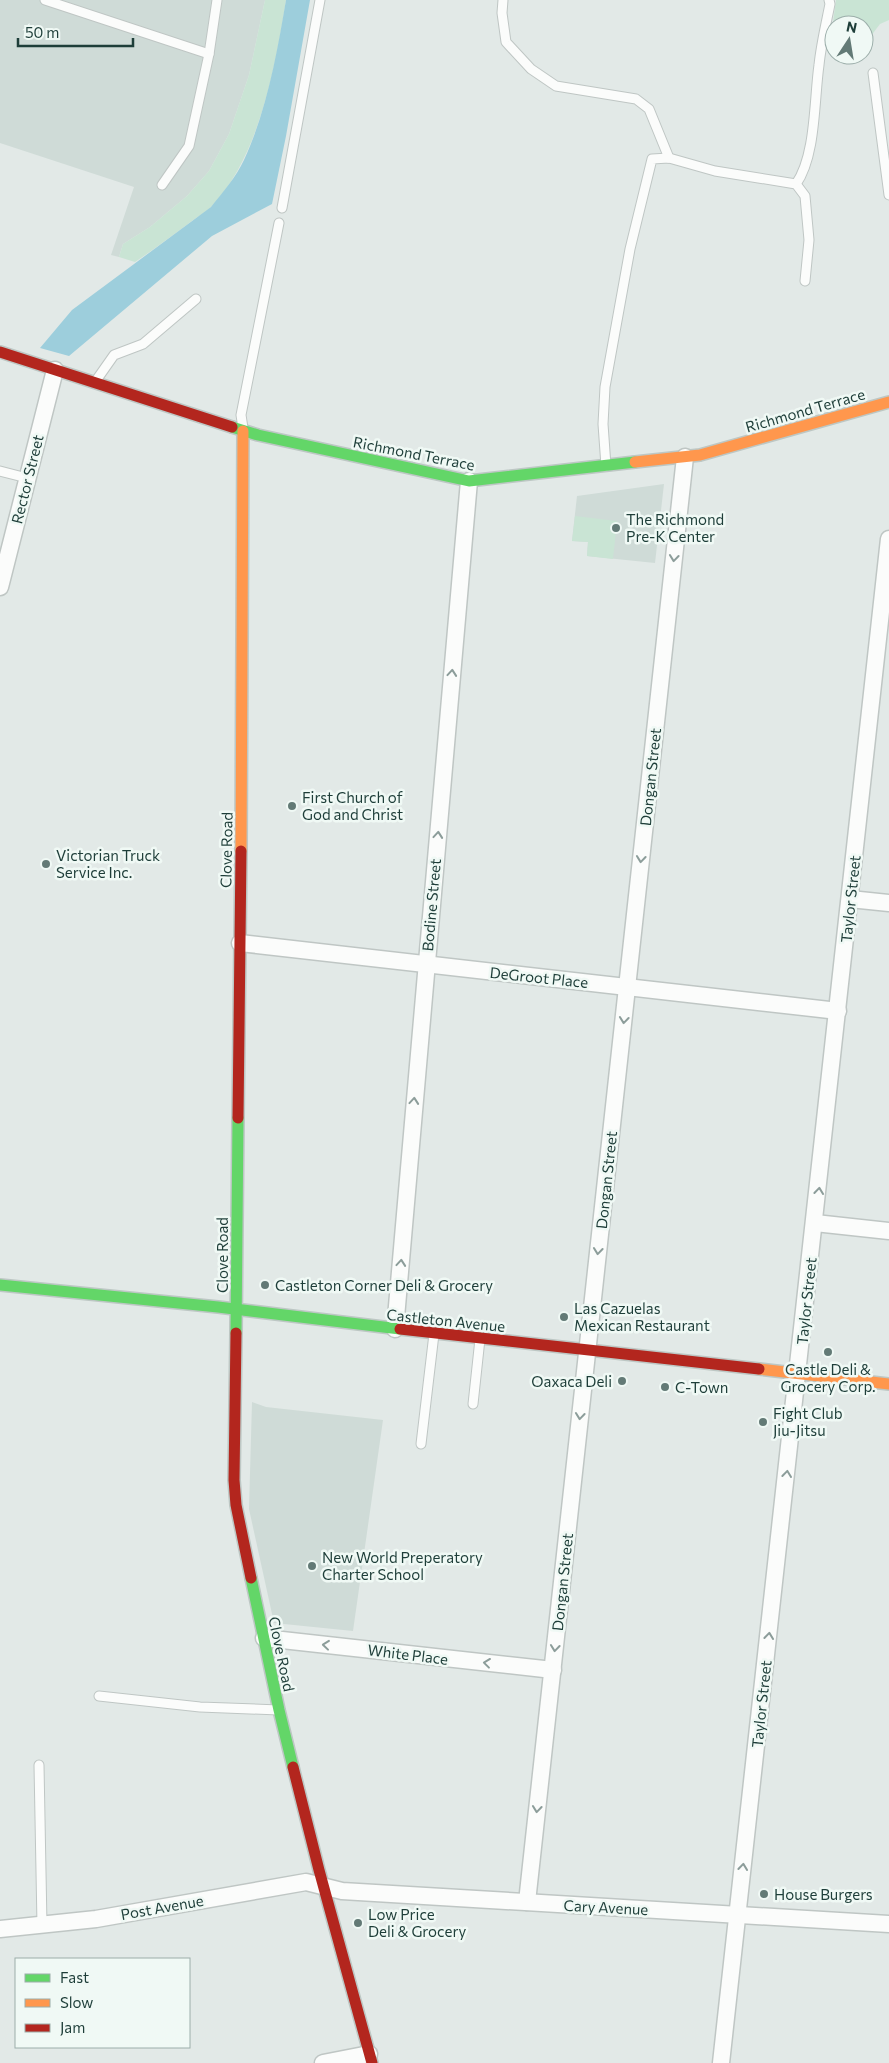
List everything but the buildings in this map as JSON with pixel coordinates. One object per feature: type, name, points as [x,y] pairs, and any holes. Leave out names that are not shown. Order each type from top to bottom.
[{"type":"street","name":"Richmond Terrace","points":[[0,352],[243,431],[320,450],[469,481],[685,457],[889,402]]},
{"type":"street","name":"Rector Street","points":[[0,587],[55,370]]},
{"type":"street","name":"Clove Road","points":[[243,431],[244,616],[234,1480],[236,1504],[279,1710],[370,2059]]},
{"type":"street","name":"Dongan Street","points":[[527,1902],[685,457]]},
{"type":"street","name":"Bodine Street","points":[[395,1329],[469,481]]},
{"type":"street","name":"Taylor Street","points":[[721,2063],[886,590],[889,539]]},
{"type":"street","points":[[850,899],[889,904]]},
{"type":"street","name":"DeGroot Place","points":[[240,943],[838,1011]]},
{"type":"street","points":[[815,1223],[889,1231]]},
{"type":"street","name":"Castleton Avenue","points":[[0,1285],[889,1384]]},
{"type":"street","name":"White Place","points":[[264,1638],[553,1670]]},
{"type":"street","name":"Post Avenue","points":[[0,1929],[96,1919],[306,1882],[324,1886]]},
{"type":"street","name":"Cary Avenue","points":[[324,1886],[342,1891],[889,1924]]},
{"type":"street","points":[[323,2063],[370,2059]]},
{"type":"lane","points":[[45,0],[209,54]]},
{"type":"lane","points":[[162,185],[189,146],[209,54],[217,0]]},
{"type":"lane","points":[[282,208],[320,0]]},
{"type":"lane","points":[[503,0],[502,13],[506,42],[531,69],[556,86],[636,99],[649,109],[669,158]]},
{"type":"lane","points":[[796,184],[804,173],[814,119],[818,65],[830,4],[829,0]]},
{"type":"lane","points":[[873,73],[889,195]]},
{"type":"lane","points":[[606,466],[603,424],[605,388],[630,249],[652,159],[669,158],[715,171],[796,184],[805,196],[809,240],[805,281]]},
{"type":"lane","points":[[243,431],[241,415],[279,223]]},
{"type":"lane","points":[[95,383],[114,355],[143,344],[196,299]]},
{"type":"lane","points":[[0,471],[28,478]]},
{"type":"lane","points":[[421,1444],[434,1333]]},
{"type":"lane","points":[[473,1404],[480,1338]]},
{"type":"lane","points":[[99,1696],[200,1707],[279,1710]]},
{"type":"lane","points":[[39,1765],[42,1925]]},
{"type":"shaded area","points":[[0,0],[265,0],[249,75],[229,134],[209,171],[187,196],[150,227],[123,244],[119,257],[111,255],[134,187],[0,143]]},
{"type":"shaded area","name":"The Richmond Pre-K Center","points":[[664,484],[655,563],[587,556],[588,542],[572,541],[577,496]]},
{"type":"shaded area","name":"New World Preperatory Charter School","points":[[252,1402],[266,1407],[383,1420],[353,1631],[274,1623],[249,1509]]},
{"type":"green space","points":[[265,0],[286,0],[271,81],[263,109],[242,162],[228,186],[206,211],[135,262],[119,257],[123,244],[150,227],[187,196],[209,171],[229,134],[249,75]]},
{"type":"green space","points":[[836,0],[889,0],[889,20],[880,24],[874,32],[874,15],[834,15]]},
{"type":"green space","points":[[575,516],[617,521],[613,559],[587,556],[588,542],[572,541]]},
{"type":"water","points":[[286,0],[310,0],[272,204],[212,236],[69,356],[40,348],[72,310],[211,207],[233,178],[241,166],[252,141],[265,101],[275,61]]},
{"type":"traffic: fast","points":[[232,427],[258,435],[469,481],[635,462]]},
{"type":"traffic: fast","points":[[236,1333],[238,1118]]},
{"type":"traffic: fast","points":[[0,1285],[218,1307],[400,1329]]},
{"type":"traffic: fast","points":[[251,1578],[293,1767]]},
{"type":"traffic: slow","points":[[635,462],[700,455],[889,402]]},
{"type":"traffic: slow","points":[[241,851],[243,431]]},
{"type":"traffic: slow","points":[[759,1369],[889,1384]]},
{"type":"traffic: jam","points":[[0,352],[232,427]]},
{"type":"traffic: jam","points":[[238,1118],[241,851]]},
{"type":"traffic: jam","points":[[400,1329],[759,1369]]},
{"type":"traffic: jam","points":[[236,1333],[234,1480],[236,1505],[251,1578]]},
{"type":"traffic: jam","points":[[293,1767],[372,2063]]},
{"type":"place","name":"The Richmond Pre-K Center","points":[[616,528]]},
{"type":"place","name":"First Church of God and Christ","points":[[292,806]]},
{"type":"place","name":"Victorian Truck Service Inc.","points":[[46,864]]},
{"type":"place","name":"Castleton Corner Deli & Grocery","points":[[265,1285]]},
{"type":"place","name":"Las Cazuelas Mexican Restaurant","points":[[564,1317]]},
{"type":"place","name":"Castle Deli & Grocery Corp.","points":[[828,1352]]},
{"type":"place","name":"Oaxaca Deli","points":[[622,1381]]},
{"type":"place","name":"C-Town","points":[[665,1387]]},
{"type":"place","name":"Fight Club Jiu-Jitsu","points":[[763,1422]]},
{"type":"place","name":"New World Preperatory Charter School","points":[[312,1566]]},
{"type":"place","name":"House Burgers","points":[[764,1894]]},
{"type":"place","name":"Low Price Deli & Grocery","points":[[358,1923]]}]
